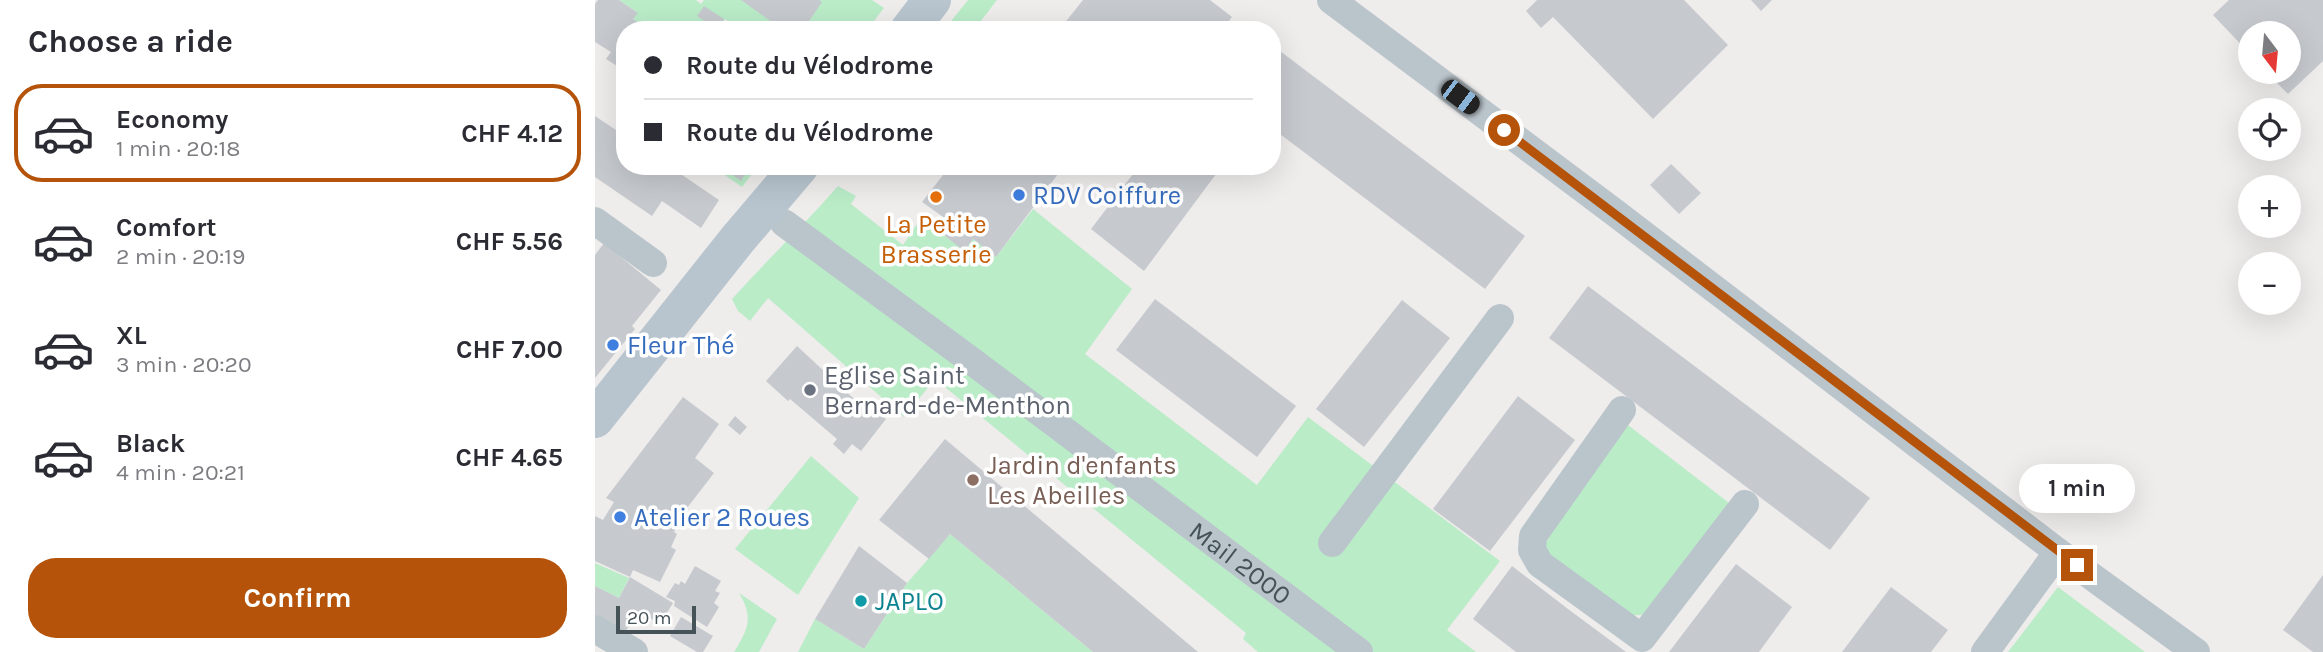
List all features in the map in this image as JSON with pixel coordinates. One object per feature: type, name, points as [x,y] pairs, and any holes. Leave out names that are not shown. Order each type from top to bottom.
[{"type":"main road","points":[[916,21],[932,0]]},
{"type":"main road","points":[[595,419],[737,240],[792,175]]},
{"type":"street","points":[[1331,0],[1614,212],[2058,552],[2196,652]]},
{"type":"street","points":[[595,221],[653,263]]},
{"type":"street","name":"Mail 2000","points":[[784,223],[1359,652]]},
{"type":"street","points":[[1332,543],[1500,318]]},
{"type":"street","points":[[1622,410],[1532,536],[1532,550],[1540,564],[1641,638],[1745,504]]},
{"type":"street","points":[[1985,652],[2058,552]]},
{"type":"street","points":[[595,629],[634,652]]},
{"type":"green space","points":[[619,0],[696,0],[701,4],[704,0],[872,0],[884,8],[874,21],[636,21],[633,19],[637,12]]},
{"type":"green space","points":[[968,0],[997,0],[981,21],[951,21]]},
{"type":"green space","points":[[725,175],[751,175],[742,187]]},
{"type":"green space","points":[[838,186],[856,196],[851,204],[903,245],[921,218],[964,250],[973,239],[996,257],[1033,209],[1132,289],[1085,354],[1257,485],[1308,417],[1500,561],[1447,630],[1476,652],[1258,652],[1243,639],[1246,633],[935,379],[904,417],[768,298],[750,321],[738,311],[732,299]]},
{"type":"green space","points":[[1624,422],[1733,506],[1655,609],[1641,615],[1622,616],[1550,561],[1544,545]]},
{"type":"green space","points":[[811,456],[859,498],[798,595],[735,549]]},
{"type":"green space","points":[[950,534],[1093,652],[798,652],[815,619],[864,649],[907,583]]},
{"type":"green space","points":[[595,563],[629,578],[619,598],[595,586]]},
{"type":"green space","points":[[2058,587],[2145,652],[2008,652]]},
{"type":"green space","points":[[739,593],[777,619],[759,652],[734,652],[746,630],[748,617]]},
{"type":"building","points":[[598,0],[619,0],[638,13],[633,19],[636,21],[616,21],[616,65],[606,59],[611,52],[595,42],[595,4]]},
{"type":"building","points":[[741,0],[822,2],[809,21],[770,21]]},
{"type":"building","points":[[1083,0],[1210,0],[1232,17],[1229,21],[1066,21]]},
{"type":"building","points":[[1537,0],[1684,0],[1728,45],[1653,119],[1553,17],[1541,28],[1526,11]]},
{"type":"building","points":[[1751,0],[1772,0],[1761,11]]},
{"type":"building","points":[[2229,0],[2323,0],[2323,61],[2301,82],[2301,21],[2238,21],[2238,41],[2213,15]]},
{"type":"building","points":[[704,6],[724,19],[704,21],[697,16]]},
{"type":"building","points":[[1281,52],[1525,236],[1485,289],[1281,135]]},
{"type":"building","points":[[2278,84],[2299,84],[2288,94]]},
{"type":"building","points":[[595,116],[616,130],[616,175],[682,175],[719,200],[701,228],[662,201],[652,216],[595,177]]},
{"type":"building","points":[[1671,164],[1701,193],[1679,214],[1650,185]]},
{"type":"building","points":[[733,175],[745,175],[741,181]]},
{"type":"building","points":[[943,175],[1057,175],[996,257],[973,239],[964,251],[945,236],[953,224],[922,202]]},
{"type":"building","points":[[1132,175],[1215,175],[1144,271],[1091,229]]},
{"type":"building","points":[[604,243],[661,290],[632,326],[635,329],[595,378],[595,255]]},
{"type":"building","points":[[1588,286],[1870,498],[1830,550],[1549,338]]},
{"type":"building","points":[[1155,299],[1296,406],[1257,457],[1116,350]]},
{"type":"building","points":[[1402,300],[1450,338],[1364,447],[1316,409]]},
{"type":"building","name":"Eglise Saint Bernard-de-Menthon","points":[[797,346],[865,409],[869,404],[886,419],[861,451],[852,444],[844,454],[833,444],[837,439],[766,381]]},
{"type":"building","points":[[1518,396],[1575,440],[1490,551],[1433,509]]},
{"type":"building","points":[[683,397],[719,424],[695,458],[714,473],[687,508],[674,532],[677,534],[671,547],[676,550],[660,582],[633,570],[630,577],[595,561],[595,516],[603,520],[614,502],[606,498]]},
{"type":"building","points":[[735,416],[747,427],[740,435],[728,425]]},
{"type":"building","points":[[945,439],[1198,652],[1093,652],[950,534],[929,559],[879,520]]},
{"type":"building","name":"JAPLO","points":[[859,546],[907,583],[864,649],[815,619]]},
{"type":"building","points":[[1736,564],[1792,607],[1759,652],[1669,652]]},
{"type":"building","points":[[695,566],[721,581],[715,591],[720,593],[714,603],[719,607],[707,627],[674,606],[675,601],[666,597],[675,583],[679,585],[681,581],[685,584]]},
{"type":"building","points":[[1512,566],[1626,652],[1516,652],[1473,619]]},
{"type":"building","points":[[2323,575],[2323,652],[2313,652],[2283,630]]},
{"type":"building","points":[[630,577],[673,603],[660,624],[639,611],[621,638],[595,622],[595,586],[619,598]]},
{"type":"building","points":[[1891,587],[1948,630],[1931,652],[1842,652]]},
{"type":"building","points":[[681,617],[713,636],[703,652],[697,652],[670,636]]},
{"type":"place","name":"RDV Coiffure","points":[[1019,195]]},
{"type":"place","name":"La Petite Brasserie","points":[[936,197]]},
{"type":"place","name":"Fleur Thé","points":[[613,345]]},
{"type":"place","name":"Eglise Saint Bernard-de-Menthon","points":[[810,390]]},
{"type":"place","name":"Jardin d'enfants Les Abeilles","points":[[973,480]]},
{"type":"place","name":"Atelier 2 Roues","points":[[620,517]]},
{"type":"place","name":"JAPLO","points":[[861,601]]},
{"type":"route","points":[[1504,130],[2077,565]]}]
